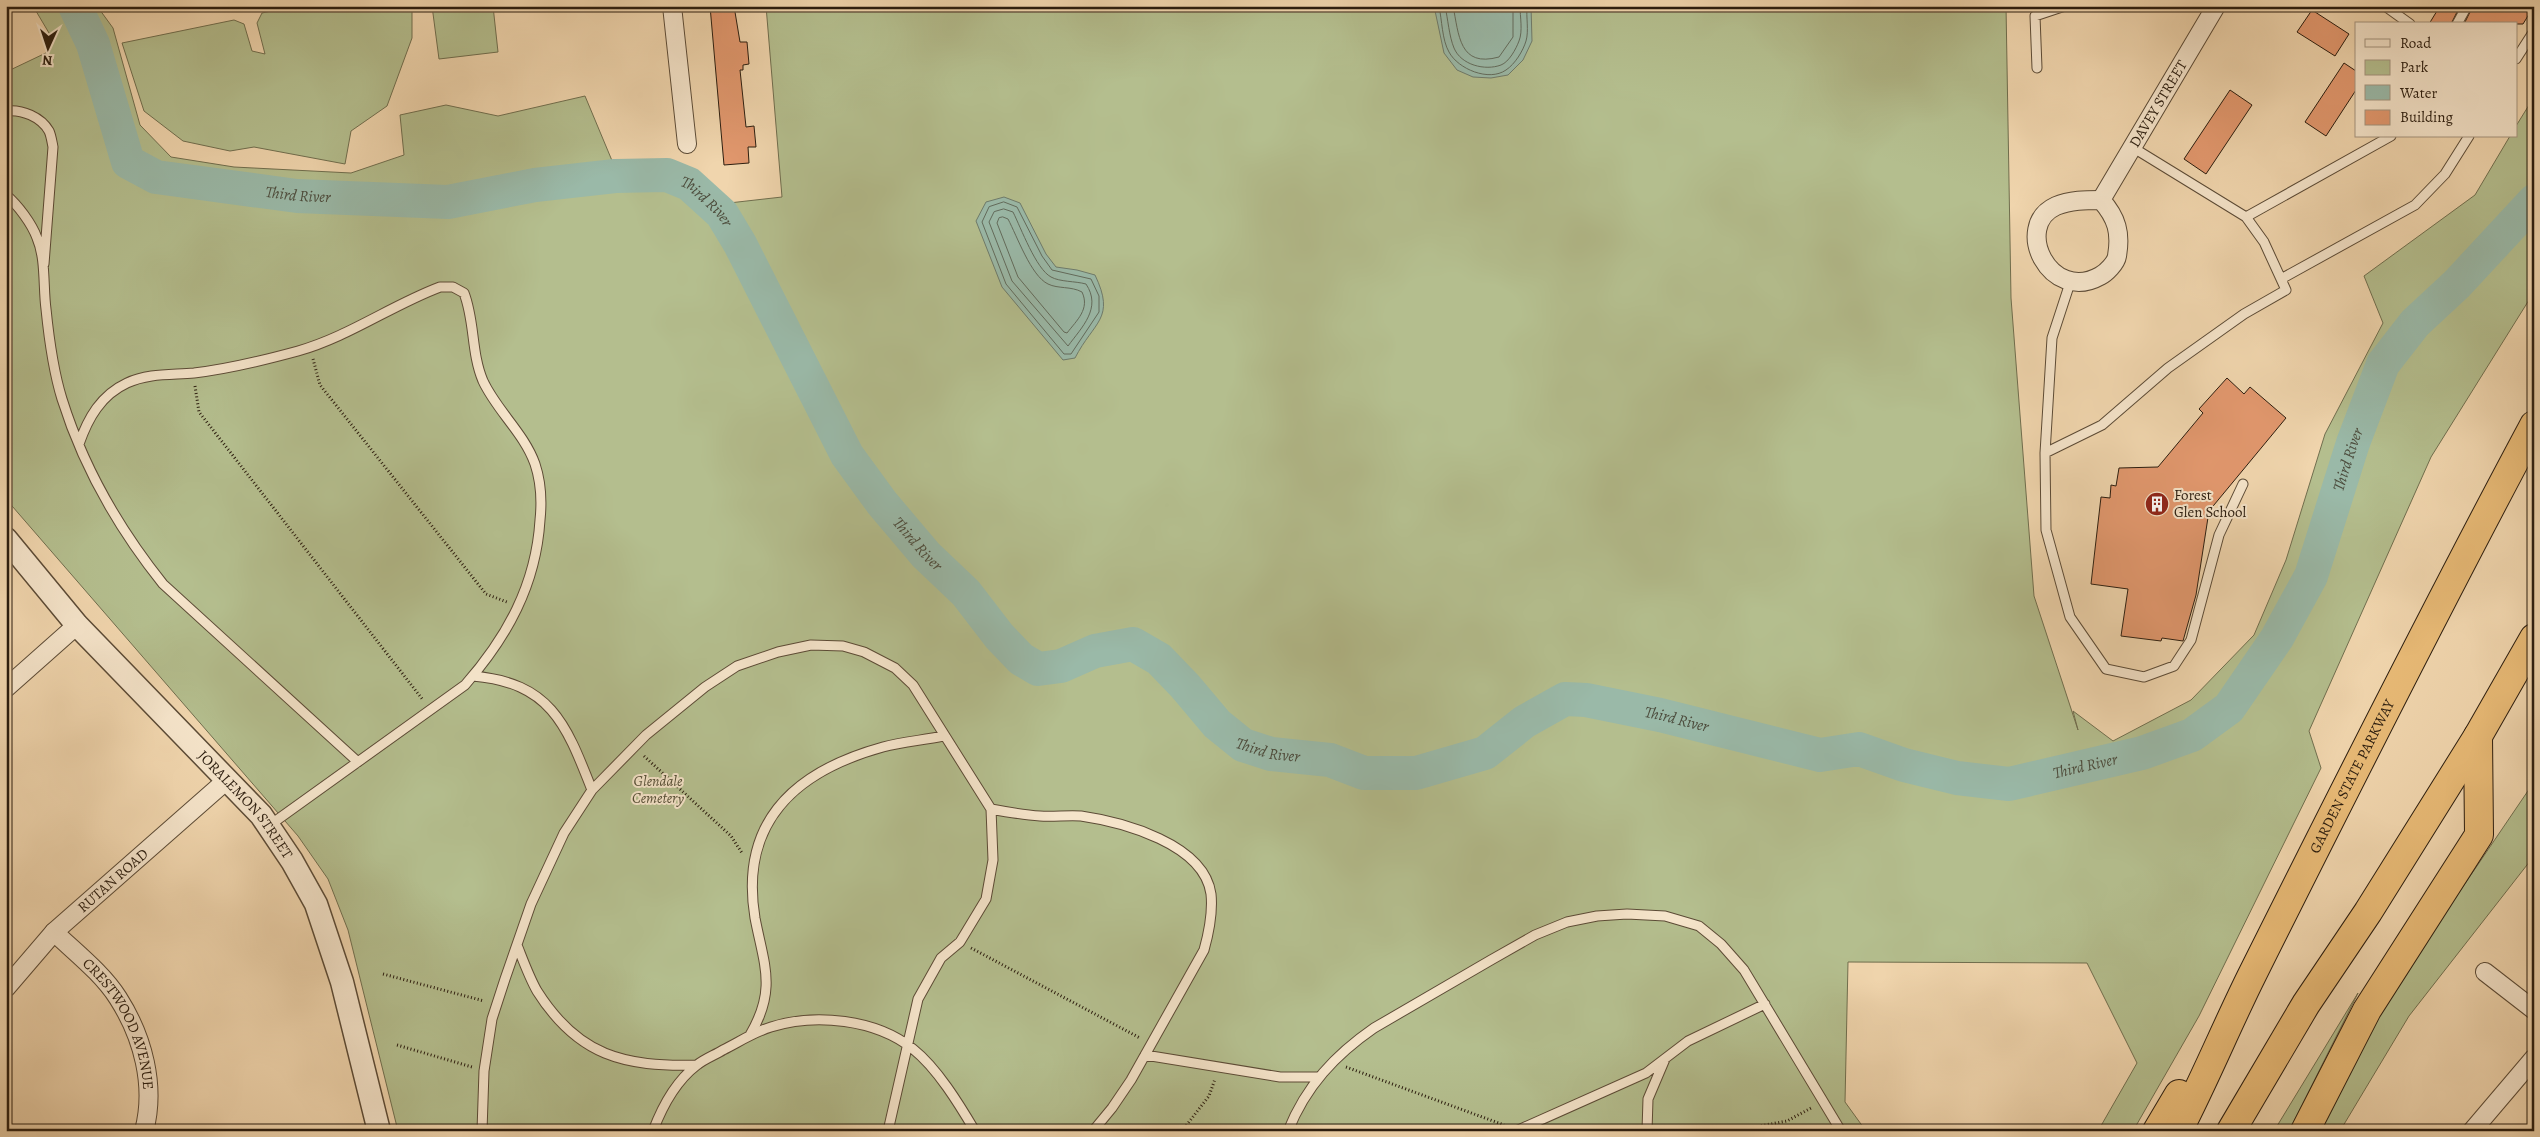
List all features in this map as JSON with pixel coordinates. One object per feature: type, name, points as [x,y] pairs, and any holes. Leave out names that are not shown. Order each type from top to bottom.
[{"type":"highway","name":"GARDEN STATE PARKWAY","points":[[2178,1131],[2252,976],[2447,589],[2534,425]]},
{"type":"highway","points":[[2231,1131],[2306,1004],[2368,912],[2478,736],[2534,638]]},
{"type":"highway","points":[[2305,1131],[2367,1010],[2479,835],[2478,736]]},
{"type":"highway","points":[[2157,1131],[2252,976]]},
{"type":"street","points":[[672,6],[686,144]]},
{"type":"street","name":"DAVEY STREET","points":[[2101,200],[2207,10]]},
{"type":"street","points":[[2101,200],[2116,220],[2120,239],[2116,260],[2102,275],[2087,283],[2070,283],[2054,274],[2042,259],[2035,241],[2039,222],[2054,207],[2078,201],[2101,200]]},
{"type":"street","name":"JORALEMON STREET","points":[[6,539],[77,625],[228,779],[268,826],[292,861],[316,904],[342,982],[379,1131]]},
{"type":"street","points":[[6,688],[77,625]]},
{"type":"street","name":"RUTAN ROAD","points":[[6,988],[54,932],[228,779]]},
{"type":"street","name":"CRESTWOOD AVENUE","points":[[54,932],[96,971],[118,998],[137,1036],[143,1055],[148,1084],[148,1114],[144,1131]]},
{"type":"street","points":[[2485,972],[2534,1010]]},
{"type":"street","points":[[2472,1131],[2534,1058]]},
{"type":"lane","points":[[2037,68],[2035,16],[2065,6]]},
{"type":"lane","points":[[2385,6],[2407,22]]},
{"type":"lane","points":[[2458,22],[2467,6]]},
{"type":"lane","points":[[2518,56],[2534,31]]},
{"type":"lane","points":[[6,111],[27,113],[38,120],[49,131],[53,147],[46,261],[42,267]]},
{"type":"lane","points":[[2246,217],[2387,138]]},
{"type":"lane","points":[[2281,280],[2415,205],[2445,174],[2468,138]]},
{"type":"lane","points":[[2045,453],[2102,425],[2168,368],[2244,314],[2286,290],[2264,242],[2246,217],[2132,147]]},
{"type":"lane","points":[[6,195],[14,202],[37,238],[53,362],[62,399],[79,444],[105,499],[142,559],[163,584],[358,762]]},
{"type":"lane","points":[[2070,283],[2052,338],[2045,453],[2046,530],[2070,617],[2106,669],[2144,677],[2174,666],[2191,640],[2219,536],[2243,484]]},
{"type":"lane","points":[[79,444],[86,424],[96,408],[109,394],[127,383],[173,372],[194,373],[267,359],[310,346],[385,314],[433,290],[453,287],[464,293],[472,321],[478,365],[483,380],[493,401],[524,442],[535,464],[540,487],[539,540],[532,573],[504,634],[465,685],[268,826]]},
{"type":"lane","points":[[482,1131],[484,1071],[497,1004],[531,904],[564,833],[592,790],[634,747],[705,687],[737,666],[778,652],[811,645],[843,646],[864,652],[895,668],[914,685],[943,736],[991,809],[993,860],[986,899],[960,942],[941,958],[928,978],[918,999],[888,1131]]},
{"type":"lane","points":[[473,676],[527,689],[544,702],[560,718],[571,739],[592,790]]},
{"type":"lane","points":[[750,1035],[762,1016],[767,974],[756,919],[753,874],[756,851],[764,830],[774,812],[803,783],[833,767],[884,746],[943,736]]},
{"type":"lane","points":[[991,809],[1026,815],[1079,816],[1116,822],[1173,845],[1188,857],[1206,878],[1210,892],[1211,907],[1210,927],[1204,950],[1145,1056],[1112,1108],[1093,1131]]},
{"type":"lane","points":[[1288,1131],[1317,1077],[1331,1062],[1374,1028],[1535,935],[1567,922],[1598,916],[1627,914],[1665,916],[1699,926],[1721,944],[1744,970],[1841,1131]]},
{"type":"lane","points":[[517,945],[536,990],[559,1021],[594,1050],[643,1064],[697,1065]]},
{"type":"lane","points":[[1519,1130],[1646,1073],[1688,1041],[1765,1004]]},
{"type":"lane","points":[[653,1131],[664,1105],[678,1085],[697,1065],[750,1035],[772,1026],[830,1020],[852,1022],[876,1029],[907,1045],[925,1059],[974,1131]]},
{"type":"lane","points":[[1145,1056],[1218,1069],[1280,1077],[1317,1077]]},
{"type":"lane","points":[[1647,1131],[1648,1100],[1667,1057]]},
{"type":"path","points":[[310,346],[320,385],[486,594],[518,607]]},
{"type":"path","points":[[194,373],[199,412],[431,710]]},
{"type":"path","points":[[634,747],[731,836],[739,845],[744,864],[753,874]]},
{"type":"path","points":[[960,942],[1152,1044]]},
{"type":"path","points":[[383,974],[497,1004]]},
{"type":"path","points":[[397,1045],[484,1071]]},
{"type":"path","points":[[1331,1062],[1519,1130]]},
{"type":"path","points":[[1182,1131],[1209,1096],[1218,1069]]},
{"type":"path","points":[[1752,1131],[1760,1126],[1787,1121],[1823,1101]]},
{"type":"green space","name":"Glendale Cemetery","points":[[33,6],[97,6],[113,28],[140,125],[171,157],[234,167],[351,173],[404,155],[400,115],[446,105],[498,116],[585,96],[613,163],[678,169],[729,203],[782,197],[766,6],[2006,6],[2011,298],[2034,596],[2078,730],[2073,711],[2113,741],[2191,700],[2254,635],[2286,560],[2325,434],[2383,323],[2364,276],[2475,195],[2509,138],[2518,138],[2518,123],[2534,97],[2534,292],[2431,457],[2309,731],[2321,768],[2199,1016],[2133,1131],[2098,1131],[2137,1063],[2087,963],[1848,962],[1845,1102],[1866,1131],[398,1131],[348,930],[328,879],[298,836],[6,499],[6,72],[50,51],[49,33]]},
{"type":"green space","points":[[293,6],[412,6],[412,38],[387,106],[351,131],[345,164],[254,147],[230,151],[183,141],[144,111],[122,43],[234,20],[244,24],[252,51],[265,54],[257,23],[262,13]]},
{"type":"green space","points":[[432,6],[493,6],[498,52],[439,59]]},
{"type":"green space","points":[[2534,782],[2534,856],[2409,1016],[2340,1131],[2312,1131],[2331,1089],[2428,938]]},
{"type":"green space","points":[[2358,993],[2289,1131],[2274,1131]]},
{"type":"water","points":[[1434,6],[1531,6],[1532,41],[1523,60],[1508,75],[1491,78],[1473,77],[1457,70],[1444,53]]},
{"type":"water","points":[[1004,197],[1020,203],[1046,254],[1056,267],[1095,275],[1101,290],[1103,311],[1100,319],[1075,358],[1063,360],[1002,287],[976,221],[986,202]]},
{"type":"building","points":[[710,6],[734,6],[740,42],[747,42],[749,64],[743,65],[743,70],[740,70],[746,127],[754,126],[756,147],[748,147],[749,163],[724,165]]},
{"type":"building","points":[[2440,6],[2460,6],[2452,22],[2430,22]]},
{"type":"building","points":[[2473,6],[2534,6],[2523,24],[2518,24],[2518,22],[2465,22]]},
{"type":"building","points":[[2312,10],[2349,34],[2335,56],[2297,32]]},
{"type":"building","points":[[2344,63],[2355,70],[2355,92],[2326,136],[2305,122]]},
{"type":"building","points":[[2230,90],[2252,105],[2206,174],[2184,159]]},
{"type":"building","name":"Forest Glen School","points":[[2227,378],[2244,394],[2250,387],[2286,418],[2209,511],[2196,595],[2183,641],[2162,638],[2161,641],[2121,636],[2128,589],[2091,584],[2101,497],[2110,498],[2111,485],[2116,486],[2119,468],[2158,467],[2203,413],[2199,409]]},
{"type":"waterway","name":"Third River","points":[[75,6],[93,44],[128,162],[156,177],[297,196],[448,202],[535,185],[615,176],[667,175],[689,184],[722,214],[740,244],[847,455],[882,503],[926,555],[966,593],[999,636],[1021,659],[1038,669],[1061,666],[1095,651],[1133,644],[1159,659],[1217,724],[1243,745],[1271,754],[1330,760],[1364,773],[1416,773],[1485,753],[1524,722],[1565,699],[1586,700],[1660,715],[1820,755],[1859,749],[1904,765],[1957,778],[2009,784],[2142,753],[2192,735],[2229,708],[2277,638],[2311,576],[2353,443],[2383,364],[2415,323],[2457,284],[2534,201]]},
{"type":"place","name":"Forest Glen School","points":[[2157,504]]}]
